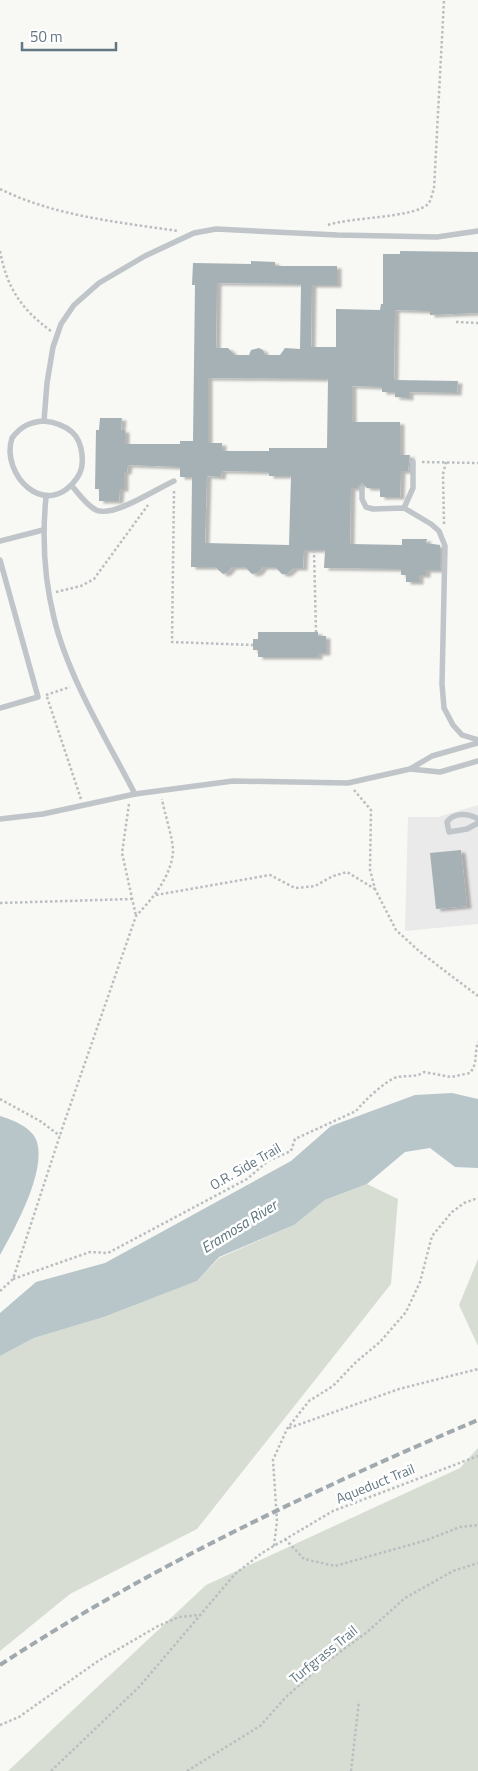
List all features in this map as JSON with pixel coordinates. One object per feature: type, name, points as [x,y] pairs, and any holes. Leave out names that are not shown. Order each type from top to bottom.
[{"type":"lane","points":[[44,420],[47,383],[57,335],[61,324],[74,305],[98,283],[146,256],[194,233],[216,229],[338,236],[438,237],[478,231]]},
{"type":"lane","points":[[44,420],[57,423],[72,432],[80,444],[82,459],[80,474],[72,486],[61,493],[46,497],[32,494],[19,486],[9,472],[4,458],[8,442],[18,430],[31,422],[44,420]]},
{"type":"lane","points":[[404,508],[413,488],[413,462]]},
{"type":"lane","points":[[72,486],[91,507],[99,511],[109,512],[120,509],[174,481]]},
{"type":"lane","points":[[362,488],[362,499],[366,507],[373,509],[404,508],[435,528],[445,546],[442,684],[444,708],[453,725],[462,735],[478,742]]},
{"type":"lane","points":[[46,497],[43,530],[54,619],[78,684],[132,794]]},
{"type":"lane","points":[[0,541],[43,530]]},
{"type":"lane","points":[[0,560],[38,697],[0,708]]},
{"type":"lane","points":[[0,819],[43,814],[132,794],[233,782],[348,783],[410,769],[432,756],[478,742]]},
{"type":"lane","points":[[410,769],[440,772],[478,761]]},
{"type":"lane","points":[[466,815],[478,821],[457,832],[449,832],[447,828],[447,822],[453,816],[466,815]]},
{"type":"path","points":[[327,225],[340,221],[416,211],[429,203],[434,189],[444,0]]},
{"type":"path","points":[[0,189],[20,199],[78,216],[194,233]]},
{"type":"path","points":[[0,251],[13,291],[21,304],[32,316],[57,335]]},
{"type":"path","points":[[456,322],[478,323]]},
{"type":"path","points":[[421,462],[478,463]]},
{"type":"path","points":[[444,528],[443,474],[446,462]]},
{"type":"path","points":[[174,481],[172,642],[253,645]]},
{"type":"path","points":[[50,593],[81,586],[94,579],[149,503]]},
{"type":"path","points":[[314,550],[316,632]]},
{"type":"path","points":[[38,697],[78,684]]},
{"type":"path","points":[[46,695],[83,805]]},
{"type":"path","points":[[348,783],[371,810],[370,870],[375,890],[396,930],[427,957],[478,996]]},
{"type":"path","points":[[0,1291],[13,1279],[136,916],[156,895],[167,872],[173,852],[161,790]]},
{"type":"path","points":[[132,794],[122,853],[136,916]]},
{"type":"path","points":[[156,895],[270,875],[295,888],[315,886],[333,876],[347,872],[375,890]]},
{"type":"path","points":[[0,903],[132,899]]},
{"type":"path","name":"O.R. Side Trail","points":[[13,1279],[90,1252],[108,1253],[181,1215],[247,1179],[268,1161],[291,1151],[295,1139],[356,1111],[361,1104],[396,1076],[418,1076],[424,1072],[451,1077],[470,1074],[477,1062],[476,1051],[478,1042]]},
{"type":"path","points":[[0,1098],[40,1120],[60,1136]]},
{"type":"path","points":[[274,1546],[277,1521],[274,1460],[287,1429],[309,1401],[333,1386],[356,1362],[380,1342],[406,1312],[420,1282],[432,1236],[452,1212],[464,1203],[478,1198]]},
{"type":"path","points":[[287,1429],[399,1389],[478,1369]]},
{"type":"path","name":"Aqueduct Trail","points":[[51,1771],[140,1686],[235,1574],[274,1546],[333,1511],[478,1456]]},
{"type":"path","points":[[285,1539],[304,1559],[335,1566],[427,1540],[460,1527],[478,1525]]},
{"type":"path","name":"Turfgrass Trail","points":[[187,1771],[260,1726],[286,1697],[315,1671],[366,1633],[405,1598],[454,1571],[478,1563]]},
{"type":"path","points":[[0,1725],[19,1717],[98,1661],[158,1626],[179,1617],[200,1615]]},
{"type":"path","points":[[351,1771],[359,1701]]},
{"type":"shaded area","points":[[478,805],[478,924],[405,931],[408,817],[438,817]]},
{"type":"shaded area","points":[[367,1184],[398,1199],[391,1284],[197,1529],[70,1594],[0,1651],[0,1356],[34,1338],[104,1317],[197,1281],[219,1258],[294,1225],[325,1200]]},
{"type":"shaded area","points":[[478,1259],[478,1346],[459,1305]]},
{"type":"shaded area","points":[[478,1448],[478,1771],[8,1771],[206,1585],[460,1468]]},
{"type":"water","name":"Eramosa River","points":[[452,1093],[478,1099],[478,1168],[455,1167],[430,1148],[405,1152],[367,1184],[325,1200],[294,1225],[219,1257],[197,1281],[104,1317],[34,1338],[0,1356],[0,1313],[36,1282],[105,1263],[291,1161],[331,1126],[415,1095]]},
{"type":"water","points":[[0,1116],[27,1128],[35,1137],[39,1154],[37,1169],[28,1200],[0,1255]]},
{"type":"building","points":[[400,251],[478,252],[478,313],[430,315],[430,311],[395,310],[394,380],[458,381],[457,393],[409,392],[409,398],[395,397],[395,392],[382,392],[382,387],[352,386],[352,422],[400,422],[400,455],[410,455],[408,471],[401,471],[400,497],[380,497],[380,488],[367,488],[362,483],[357,488],[351,488],[350,544],[402,545],[402,539],[427,539],[426,543],[440,545],[440,570],[426,570],[426,575],[419,575],[419,582],[406,582],[406,575],[401,575],[401,569],[324,568],[325,550],[304,550],[303,568],[294,568],[287,574],[282,574],[275,567],[263,567],[258,573],[252,574],[245,567],[232,567],[227,573],[223,574],[215,567],[191,567],[192,477],[180,477],[180,467],[128,465],[127,472],[124,472],[124,489],[120,489],[119,501],[99,501],[99,489],[95,489],[96,430],[99,430],[100,418],[122,418],[121,430],[125,430],[125,444],[180,444],[180,441],[193,441],[195,285],[192,285],[193,263],[251,264],[251,261],[275,262],[275,266],[337,266],[337,285],[312,285],[311,347],[336,347],[336,309],[380,310],[381,304],[383,304],[383,254],[400,254]],"holes":[[[217,283],[301,284],[300,349],[285,348],[280,355],[265,355],[263,350],[259,348],[251,350],[249,355],[235,355],[228,348],[216,348]],[[208,378],[328,379],[327,448],[269,448],[269,451],[222,451],[222,443],[208,443]],[[222,471],[269,472],[269,476],[291,476],[289,545],[205,543],[207,476],[221,477]]]},
{"type":"building","points":[[258,632],[318,632],[318,636],[326,636],[326,653],[318,653],[318,657],[258,657],[258,650],[253,650],[253,639],[258,639]]},
{"type":"building","points":[[461,850],[467,906],[436,909],[430,853]]},
{"type":"railway","points":[[0,1665],[114,1596],[233,1532],[356,1473],[478,1420]]}]
